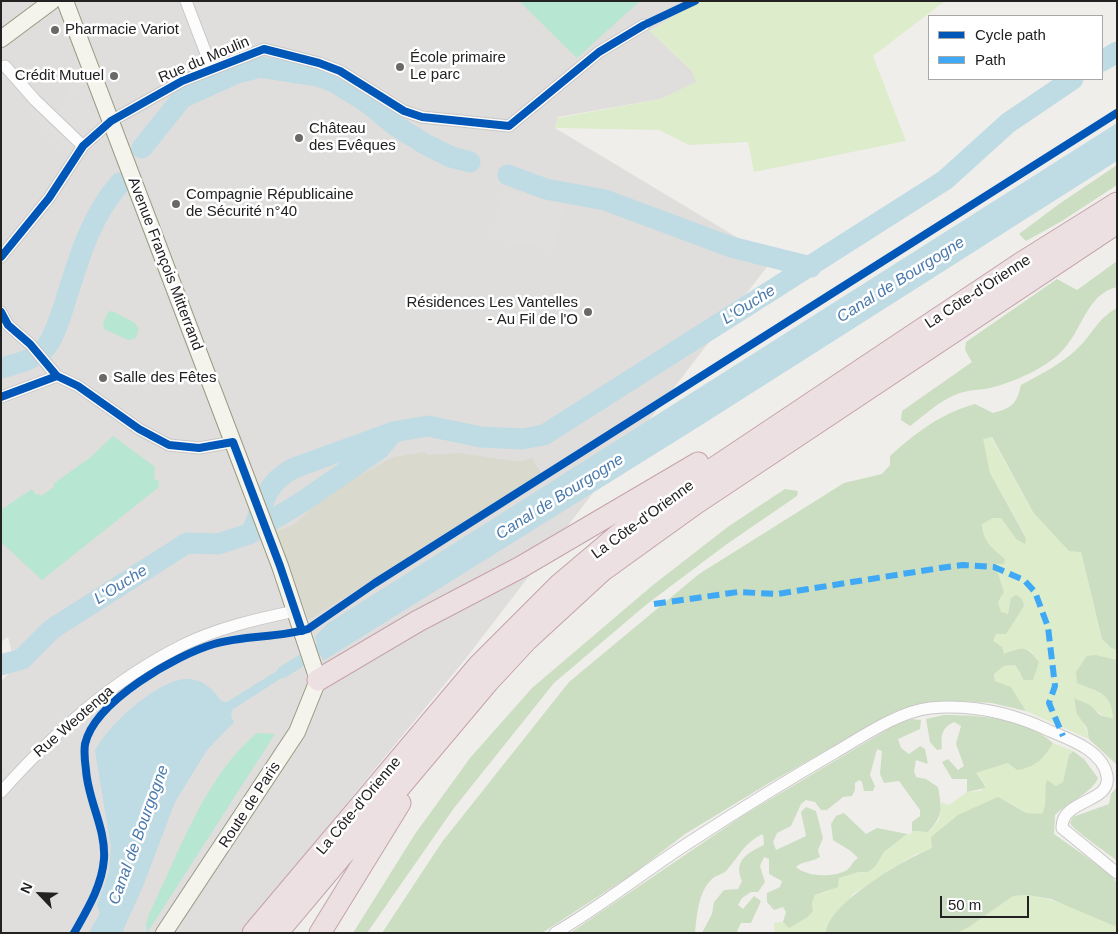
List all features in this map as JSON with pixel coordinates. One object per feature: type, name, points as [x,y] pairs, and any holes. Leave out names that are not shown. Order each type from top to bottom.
[{"type":"highway","name":"La Côte-d'Orienne","points":[[253,933],[478,666],[560,584],[618,535],[675,494],[825,393],[1018,265],[1117,204]]},
{"type":"highway","name":"La Côte-d'Orienne","points":[[277,933],[454,722],[527,640],[569,600],[632,547],[1117,223]]},
{"type":"highway","points":[[317,674],[521,567],[665,482],[825,393]]},
{"type":"highway","points":[[320,933],[382,832],[454,722]]},
{"type":"main road","points":[[2,38],[52,1]]},
{"type":"main road","name":"Avenue François Mitterrand","points":[[65,1],[240,459],[317,674]]},
{"type":"main road","name":"Route de Paris","points":[[164,933],[297,732],[317,674]]},
{"type":"street","points":[[186,1],[212,70]]},
{"type":"street","name":"Rue du Moulin","points":[[1,257],[49,198],[83,146],[111,121],[182,81],[264,50],[319,63],[340,71],[404,111],[422,117],[509,126],[592,57],[644,25]]},
{"type":"street","points":[[5,66],[35,100],[83,146]]},
{"type":"street","points":[[3,320],[30,344],[57,376],[78,386],[139,430],[170,445],[199,448],[233,442]]},
{"type":"street","points":[[1,397],[57,376]]},
{"type":"street","name":"Rue Weotenga","points":[[1,792],[48,742],[101,695],[145,666],[184,644],[242,623],[295,611]]},
{"type":"street","points":[[555,933],[691,841],[799,774],[898,718],[928,709],[962,707],[1010,715],[1079,744],[1098,758],[1106,768],[1108,778],[1102,792],[1066,813],[1062,820],[1062,828],[1117,873]]},
{"type":"shaded area","points":[[1,1],[698,1],[650,31],[692,71],[697,82],[661,99],[558,117],[555,128],[773,259],[463,662],[240,933],[1,933],[1,682],[15,666],[8,637],[1,642]]},
{"type":"shaded area","points":[[83,78],[88,84],[71,98],[77,103],[96,85],[111,121],[70,157],[32,115],[40,106],[80,143],[57,112],[70,98],[66,93]]},
{"type":"shaded area","points":[[503,190],[564,204],[553,251],[492,237]]},
{"type":"shaded area","points":[[424,452],[428,455],[458,453],[513,461],[523,461],[532,458],[541,474],[309,620],[274,532],[293,525],[332,491],[393,457]]},
{"type":"green space","points":[[519,1],[640,1],[577,58]]},
{"type":"green space","points":[[698,1],[945,1],[873,56],[906,141],[754,172],[748,142],[689,145],[659,130],[555,128],[558,118],[661,99],[696,82],[692,71],[650,31]]},
{"type":"green space","points":[[1117,165],[1117,185],[1062,221],[1026,241],[1019,234],[1059,204]]},
{"type":"green space","points":[[1117,261],[1117,287],[1098,297],[1091,305],[1068,344],[1046,364],[1009,382],[950,397],[910,426],[901,420],[902,411],[972,362],[965,350],[966,342],[1057,279],[1077,290]]},
{"type":"green space","points":[[1117,308],[1117,650],[1111,648],[1102,639],[1081,552],[1069,551],[1033,512],[992,437],[983,439],[990,473],[1026,538],[1025,544],[1016,539],[1001,518],[993,518],[982,524],[986,540],[1005,559],[1004,564],[995,564],[1004,592],[998,602],[1001,612],[1008,614],[1011,598],[1016,595],[1022,599],[1024,606],[1006,634],[996,634],[993,641],[1002,647],[1004,654],[1024,649],[1031,653],[1039,662],[1033,680],[1024,680],[1015,665],[1004,666],[994,674],[995,681],[1011,687],[1026,711],[992,703],[961,701],[927,704],[892,713],[769,783],[685,834],[634,873],[542,933],[382,933],[442,842],[569,682],[699,574],[844,483],[882,474],[890,465],[890,456],[940,418],[975,404],[993,413],[1009,407],[1015,401],[1021,385],[1071,355],[1104,317]]},
{"type":"green space","points":[[112,311],[135,323],[139,329],[135,339],[128,340],[104,329],[103,323],[108,312]]},
{"type":"green space","points":[[113,436],[155,467],[154,480],[158,480],[159,487],[42,580],[1,542],[1,510],[32,489],[36,495],[39,494],[41,496],[55,486],[53,484],[91,457]]},
{"type":"green space","points":[[991,437],[1033,512],[1081,552],[1102,639],[1111,648],[1117,650],[1117,660],[1096,655],[1078,683],[1104,695],[1112,704],[1113,720],[1074,699],[1089,739],[1026,711],[1011,687],[995,681],[994,674],[1004,666],[1015,665],[1020,675],[1039,662],[1030,650],[1004,654],[993,641],[996,634],[1006,634],[1011,598],[1008,614],[1001,613],[998,602],[1004,592],[995,564],[1005,559],[992,548],[986,539],[982,523],[993,518],[1001,518],[1016,539],[1024,543],[1026,537],[990,473],[982,439]]},
{"type":"green space","points":[[785,489],[798,491],[797,496],[727,544],[647,604],[554,683],[454,808],[367,933],[353,933],[415,834],[470,758],[532,688],[653,585],[729,526]]},
{"type":"green space","points":[[1096,655],[1117,660],[1117,765],[1089,739],[1087,728],[1077,714],[1074,698],[1090,705],[1100,715],[1113,719],[1110,703],[1107,698],[1077,683],[1076,672],[1087,656]]},
{"type":"green space","points":[[944,715],[987,717],[1016,723],[1042,735],[1053,743],[1042,758],[1029,767],[1017,770],[1008,763],[976,773],[985,788],[967,792],[967,779],[952,779],[942,762],[948,759],[958,770],[964,766],[956,744],[961,726],[954,722],[946,727],[942,736],[942,749],[937,750],[930,742],[926,719]]},
{"type":"green space","points":[[912,719],[921,720],[920,729],[898,739],[901,748],[909,754],[920,746],[925,749],[928,764],[916,760],[914,771],[916,777],[926,779],[938,787],[941,807],[939,817],[928,832],[912,831],[912,822],[920,816],[920,810],[899,781],[884,783],[880,774],[882,751],[877,749],[870,775],[875,786],[873,791],[864,791],[862,782],[859,780],[855,783],[855,790],[852,796],[843,797],[827,810],[821,810],[815,802],[806,800],[801,804],[791,826],[777,833],[773,842],[776,850],[806,836],[801,812],[806,807],[816,811],[823,838],[818,850],[820,857],[796,867],[807,873],[828,875],[841,873],[847,870],[858,858],[833,840],[831,824],[836,816],[844,813],[866,834],[877,828],[907,834],[884,852],[875,867],[868,872],[859,872],[839,878],[838,887],[815,895],[812,903],[813,911],[808,917],[789,928],[783,922],[786,912],[783,907],[774,910],[767,902],[767,893],[780,887],[782,881],[769,874],[769,859],[764,857],[760,866],[765,882],[758,892],[751,892],[742,898],[738,905],[743,909],[754,896],[761,901],[751,923],[741,923],[737,931],[739,933],[702,933],[712,914],[714,902],[724,890],[738,889],[742,881],[739,868],[743,858],[764,845],[763,834],[747,845],[727,870],[713,878],[707,885],[699,905],[695,933],[570,933],[744,815],[900,722]]},
{"type":"green space","points":[[257,733],[275,734],[147,933],[146,923],[150,912],[195,816],[222,771]]},
{"type":"green space","points":[[1053,743],[1073,751],[1069,755],[1063,782],[1056,786],[1047,781],[1045,807],[1042,815],[1026,813],[914,855],[853,894],[826,933],[775,933],[774,923],[783,922],[789,928],[808,917],[813,911],[812,903],[815,895],[829,891],[839,878],[859,872],[868,872],[875,867],[884,852],[907,834],[911,834],[912,831],[928,832],[939,820],[941,802],[949,805],[967,792],[981,791],[985,784],[976,773],[1008,763],[1045,756]]},
{"type":"green space","points":[[1073,751],[1084,759],[1098,778],[1091,788],[1055,815],[1054,834],[1109,873],[1117,883],[1117,927],[1051,899],[1027,895],[1013,896],[969,927],[957,933],[826,933],[830,921],[853,896],[887,872],[932,848],[931,837],[958,815],[998,797],[1026,813],[1042,814],[1045,806],[1047,780],[1056,786],[1063,782],[1069,755]]},
{"type":"green space","points":[[1117,787],[1117,861],[1070,823],[1073,817],[1109,804],[1111,794]]},
{"type":"green space","points":[[1027,895],[1062,903],[1084,912],[1117,927],[1117,933],[957,933],[969,927],[1013,896]]},
{"type":"water","points":[[1117,123],[1117,161],[700,426],[323,661],[315,637],[327,624]]},
{"type":"water","points":[[296,659],[297,663],[301,664],[300,666],[232,710],[231,716],[234,722],[207,750],[175,802],[144,884],[122,933],[89,933],[100,913],[97,905],[109,872],[111,847],[95,751],[110,729],[148,695],[175,681],[193,679],[203,683],[215,692],[221,701],[227,702]]},
{"type":"waterway","name":"L'Ouche","points":[[1103,60],[1117,52]]},
{"type":"waterway","points":[[142,148],[182,98],[237,73],[260,67],[318,76],[334,82],[365,101],[396,126],[425,144],[451,157],[470,162]]},
{"type":"waterway","name":"L'Ouche","points":[[1,665],[22,659],[52,629],[187,543],[218,544],[249,534],[302,502],[379,449],[393,432],[428,426],[481,437],[522,439],[544,435],[945,180],[1008,123],[1072,80]]},
{"type":"waterway","points":[[508,175],[546,189],[605,200],[731,247],[811,267]]},
{"type":"waterway","points":[[1,368],[31,358],[50,342],[78,261],[95,220],[120,183]]},
{"type":"waterway","name":"L'Ouche","points":[[254,527],[272,486],[285,473],[388,434]]},
{"type":"waterway","name":"Canal de Bourgogne","points":[[283,672],[332,641]]},
{"type":"marked path","points":[[654,604],[738,592],[777,594],[963,565],[994,567],[1024,580],[1035,592],[1048,627],[1055,686],[1049,703],[1063,736]]},
{"type":"cycle path","points":[[1,257],[49,198],[83,146],[111,121],[182,81],[264,49],[319,63],[340,71],[404,111],[422,117],[509,126],[599,52],[644,25],[695,1]]},
{"type":"cycle path","points":[[74,933],[89,907],[97,888],[104,859],[100,825],[87,781],[85,744],[92,728],[104,712],[120,696],[159,669],[179,658],[214,644],[308,629],[375,583],[1117,113]]},
{"type":"cycle path","points":[[1,312],[8,325],[30,344],[57,376]]},
{"type":"cycle path","points":[[1,397],[57,376],[78,386],[139,429],[169,445],[199,448],[233,442],[280,566],[302,631]]},
{"type":"place","name":"Pharmacie Variot","points":[[55,30]]},
{"type":"place","name":"École primaire Le parc","points":[[400,67]]},
{"type":"place","name":"Crédit Mutuel","points":[[114,76]]},
{"type":"place","name":"Château des Evêques","points":[[299,138]]},
{"type":"place","name":"Compagnie Républicaine de Sécurité n°40","points":[[176,204]]},
{"type":"place","name":"Résidences Les Vantelles - Au Fil de l'O","points":[[588,312]]},
{"type":"place","name":"Salle des Fêtes","points":[[103,378]]}]
